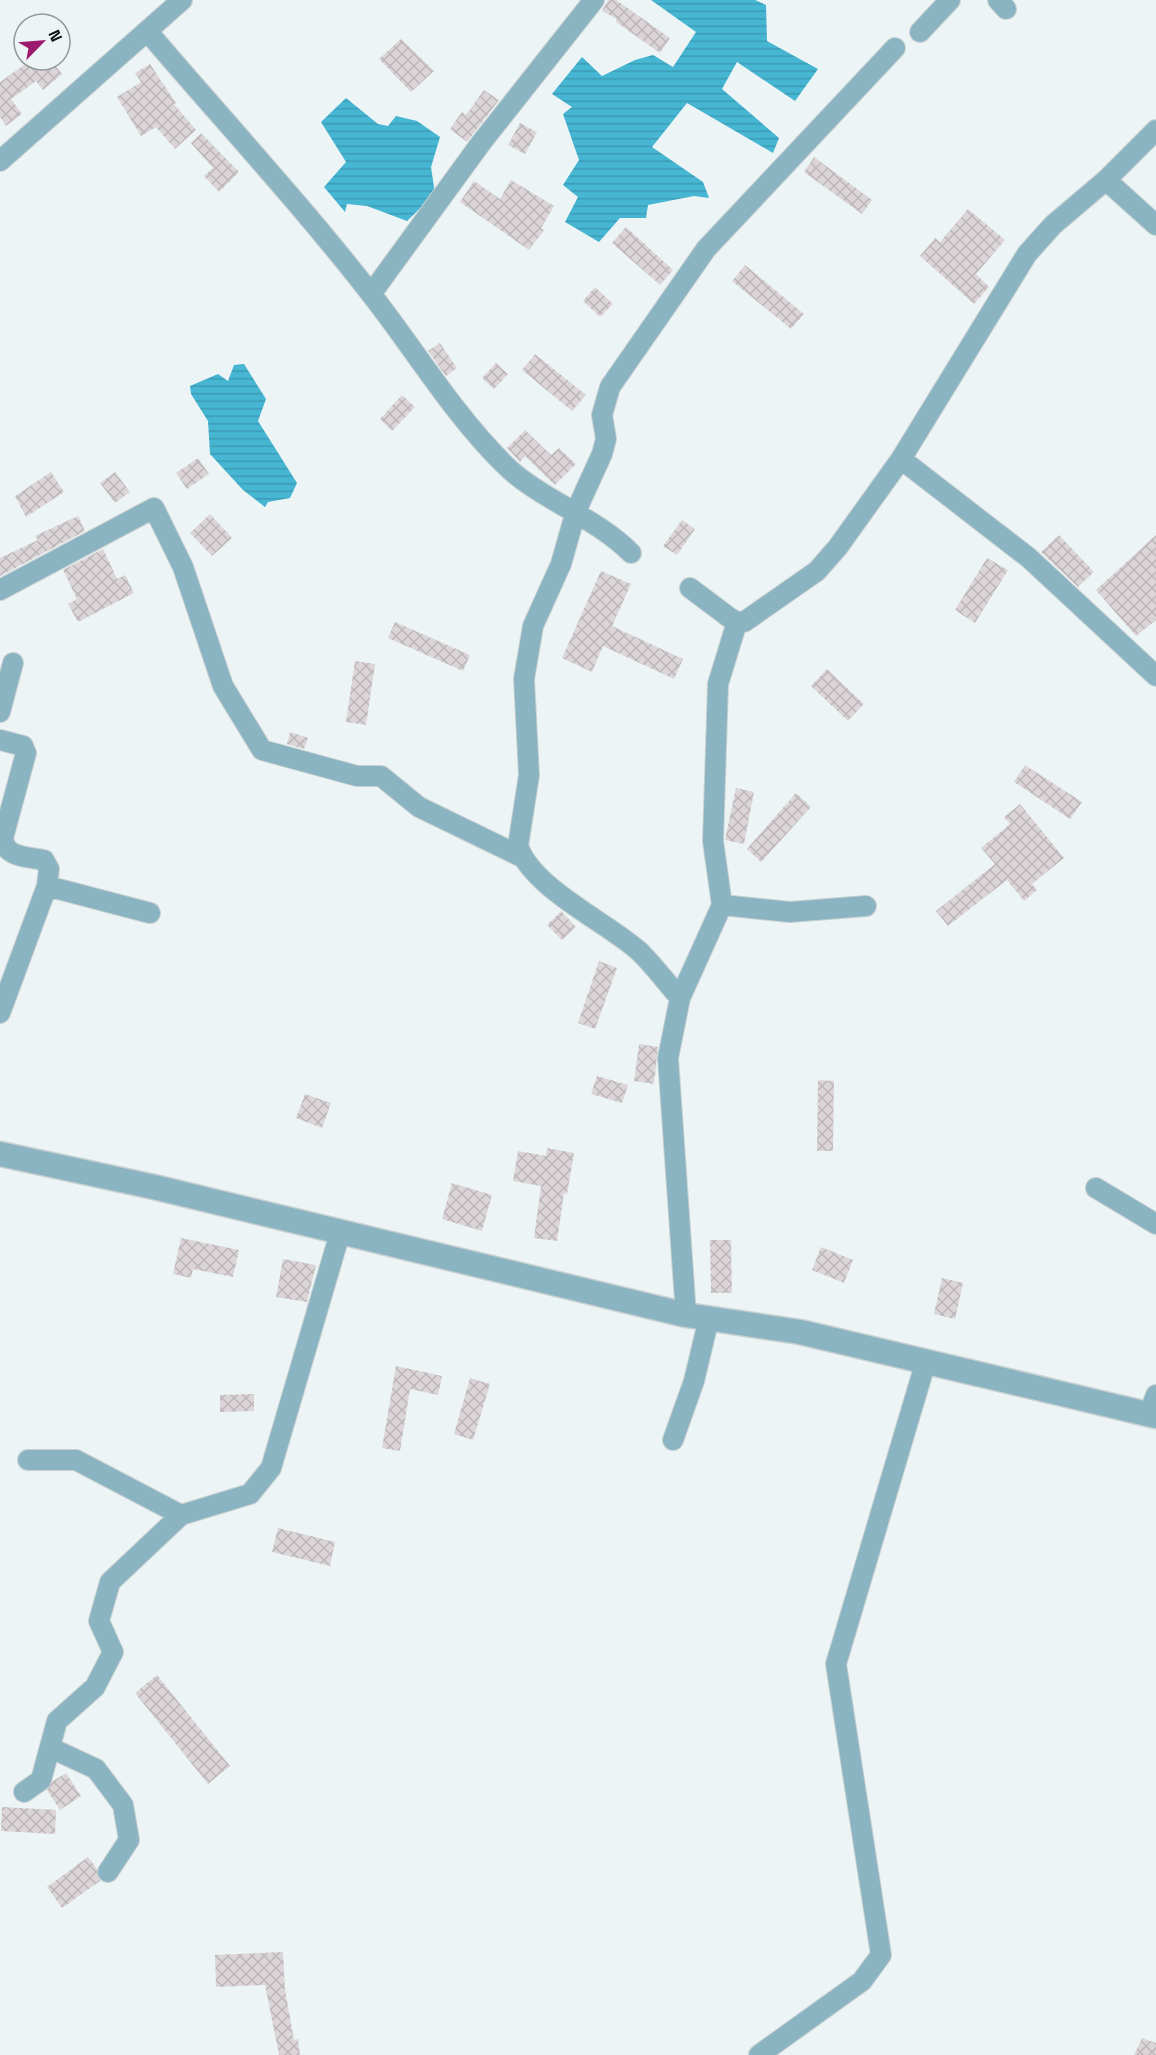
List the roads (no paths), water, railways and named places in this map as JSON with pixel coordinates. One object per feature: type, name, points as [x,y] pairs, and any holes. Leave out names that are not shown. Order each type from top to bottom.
[{"type":"street","points":[[0,161],[182,0]]},
{"type":"street","points":[[371,294],[481,143],[594,0]]},
{"type":"street","points":[[920,32],[950,0]]},
{"type":"street","points":[[148,32],[371,294],[482,441],[504,465],[524,480],[576,511],[619,541],[631,553]]},
{"type":"street","points":[[680,998],[639,952],[575,905],[531,869],[522,857],[518,846],[529,775],[524,679],[533,626],[561,564],[576,511],[602,454],[606,439],[602,415],[610,387],[706,249],[895,48]]},
{"type":"street","points":[[690,588],[737,622],[744,621],[817,571],[838,547],[901,459],[1027,254],[1053,225],[1106,180],[1156,130]]},
{"type":"street","points":[[1106,180],[1156,225]]},
{"type":"street","points":[[901,459],[1029,558],[1156,676]]},
{"type":"street","points":[[0,590],[154,508],[183,567],[223,686],[262,750],[357,776],[381,776],[419,807],[522,857]]},
{"type":"street","points":[[672,1440],[694,1381],[698,1316],[668,1058],[680,998],[722,905],[714,841],[718,684],[737,622]]},
{"type":"street","points":[[0,712],[13,663]]},
{"type":"street","points":[[0,740],[23,746],[26,753],[3,838],[4,846],[10,853],[47,862],[49,870],[47,886],[0,1012]]},
{"type":"street","points":[[47,886],[150,913]]},
{"type":"street","points":[[722,905],[790,912],[866,906]]},
{"type":"street","points":[[0,1154],[154,1186],[340,1233],[698,1316],[800,1332],[926,1361],[1154,1408]]},
{"type":"street","points":[[1096,1188],[1156,1224]]},
{"type":"street","points":[[24,1792],[40,1780],[51,1748],[57,1720],[95,1687],[113,1652],[99,1621],[110,1582],[181,1515],[250,1494],[271,1468],[340,1233]]},
{"type":"street","points":[[759,2055],[862,1981],[881,1955],[836,1664],[926,1361]]},
{"type":"street","points":[[28,1460],[76,1460],[181,1515]]},
{"type":"street","points":[[51,1748],[96,1769],[123,1805],[129,1840],[116,1864],[108,1872]]},
{"type":"water","points":[[651,0],[755,0],[766,5],[767,41],[818,69],[795,101],[737,62],[722,89],[779,138],[773,153],[687,103],[652,147],[703,182],[709,198],[694,196],[648,205],[646,218],[620,218],[599,242],[565,222],[578,197],[563,185],[579,160],[563,114],[572,107],[552,94],[582,57],[602,76],[635,60],[653,55],[673,67],[696,32]]},
{"type":"water","points":[[346,98],[378,124],[388,126],[396,116],[417,121],[440,137],[431,167],[435,194],[407,221],[367,206],[347,204],[345,212],[324,187],[346,162],[321,122]]},
{"type":"water","points":[[244,364],[266,399],[258,421],[297,483],[290,498],[268,502],[265,507],[243,490],[210,454],[208,421],[191,394],[190,386],[218,374],[228,381],[234,365]]}]
